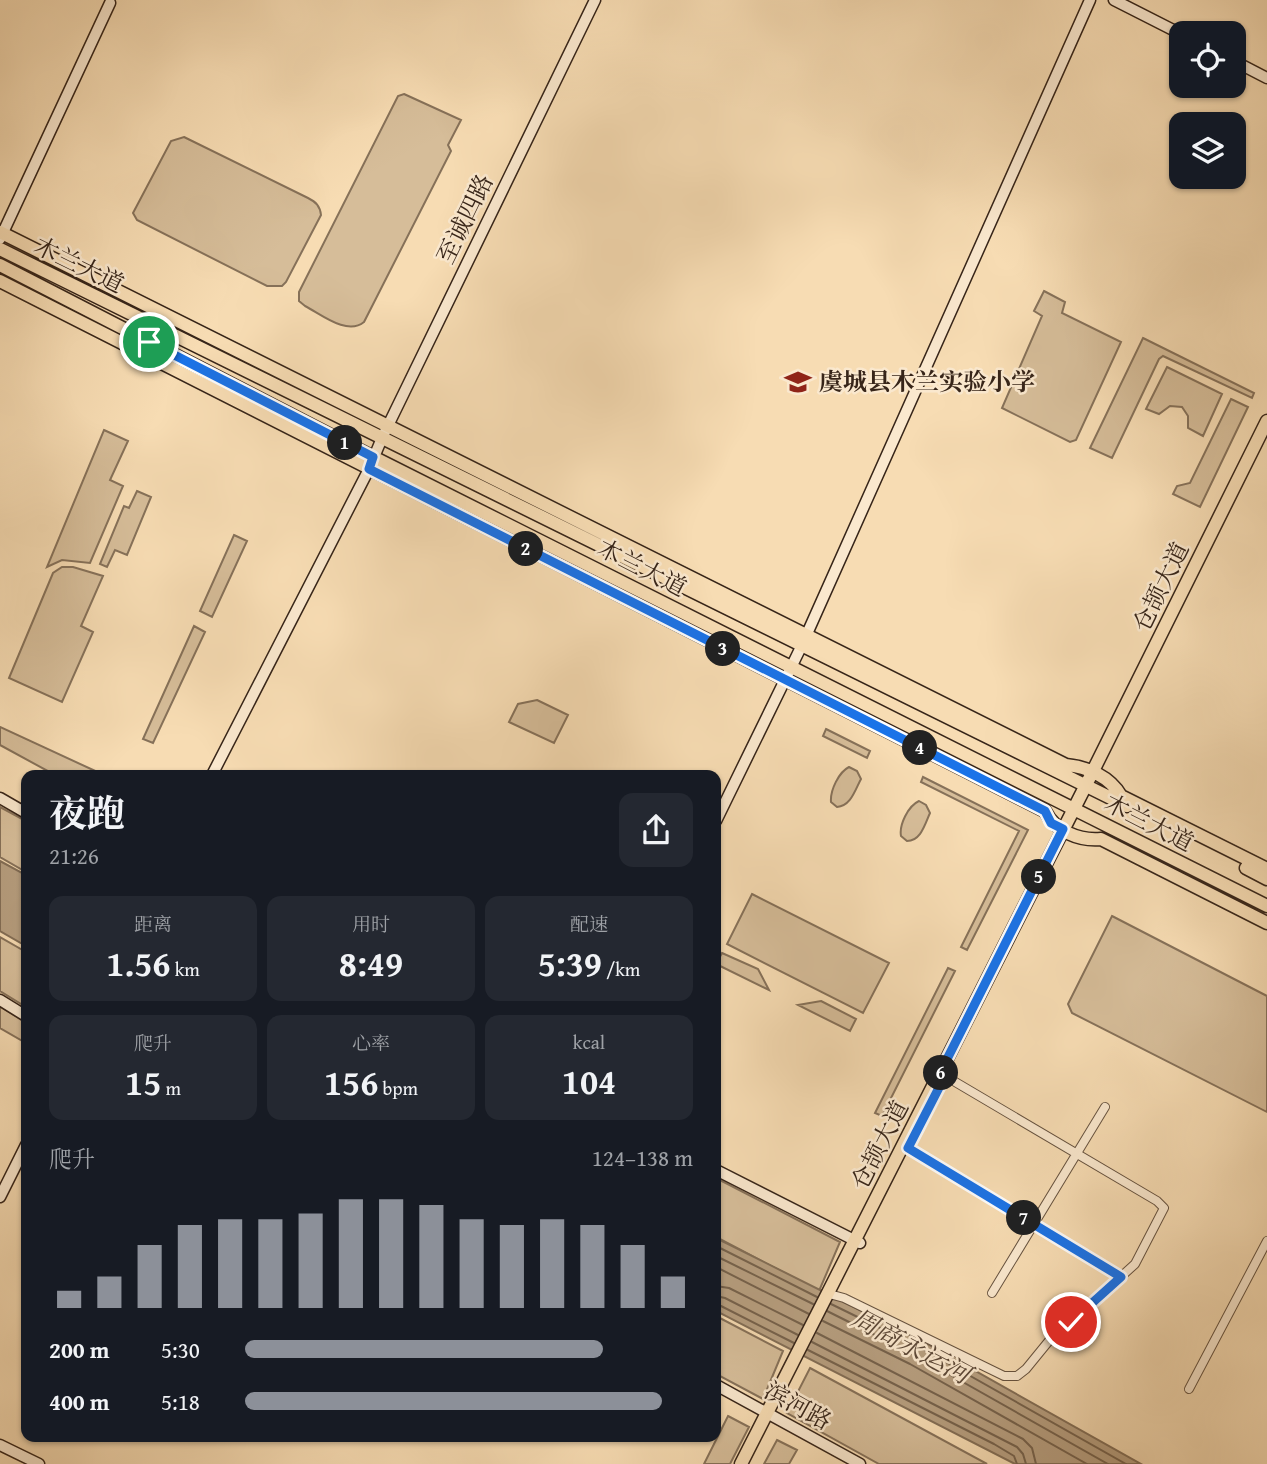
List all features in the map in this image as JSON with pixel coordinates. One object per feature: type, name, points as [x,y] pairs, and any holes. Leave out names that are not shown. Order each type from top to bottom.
[{"type":"main road","points":[[1,235],[388,425],[804,641],[1066,765],[1081,766],[1114,783],[1121,796],[1267,869]]},
{"type":"main road","name":"木兰大道","points":[[0,250],[804,641],[1267,879]]},
{"type":"main road","name":"木兰大道","points":[[0,265],[371,463],[791,665],[1267,906]]},
{"type":"main road","points":[[0,281],[371,463],[784,680],[1045,811],[1051,823],[1085,840],[1101,839],[1267,923]]},
{"type":"main road","name":"仓颉大道","points":[[1096,774],[1267,421]]},
{"type":"main road","name":"仓颉大道","points":[[771,1414],[1267,439]]},
{"type":"main road","name":"仓颉大道","points":[[858,1242],[943,1075]]},
{"type":"main road","points":[[741,1464],[771,1414]]},
{"type":"main road","points":[[749,1464],[771,1414]]},
{"type":"street","name":"至诚四路","points":[[215,770],[371,463],[595,0]]},
{"type":"street","points":[[721,811],[804,641],[1090,0]]},
{"type":"street","points":[[1114,0],[1169,28]]},
{"type":"street","points":[[1,235],[110,3]]},
{"type":"street","points":[[1246,67],[1267,78]]},
{"type":"street","points":[[0,798],[21,810]]},
{"type":"street","points":[[0,1000],[21,1013]]},
{"type":"street","points":[[831,1294],[1004,1376],[1017,1376],[1057,1331],[1071,1322],[1135,1264],[1164,1208],[1157,1201],[943,1075]]},
{"type":"street","points":[[992,1293],[1105,1107]]},
{"type":"street","points":[[908,1148],[1121,1277]]},
{"type":"street","points":[[0,1197],[21,1155]]},
{"type":"street","points":[[721,1173],[858,1242]]},
{"type":"street","points":[[1189,1389],[1267,1241]]},
{"type":"street","name":"滨河路","points":[[721,1388],[860,1464]]},
{"type":"street","points":[[0,1445],[39,1464]]},
{"type":"shaded area","points":[[404,94],[461,120],[448,145],[451,151],[364,322],[350,327],[342,325],[305,306],[299,301],[299,292],[398,96]]},
{"type":"shaded area","points":[[184,137],[308,198],[319,207],[321,215],[282,286],[267,286],[137,220],[133,213],[171,141]]},
{"type":"shaded area","points":[[1044,291],[1065,302],[1062,313],[1121,342],[1076,440],[1070,442],[1002,408],[1042,316],[1034,311]]},
{"type":"shaded area","points":[[1143,338],[1254,393],[1252,398],[1163,356],[1159,359],[1112,458],[1090,448]]},
{"type":"shaded area","points":[[1167,367],[1222,394],[1203,436],[1188,428],[1188,416],[1182,407],[1170,406],[1159,414],[1146,409]]},
{"type":"shaded area","points":[[1231,399],[1248,407],[1200,507],[1173,494],[1177,486],[1190,483]]},
{"type":"shaded area","points":[[104,430],[128,441],[110,480],[123,486],[90,563],[62,560],[47,567]]},
{"type":"shaded area","points":[[137,491],[151,497],[127,555],[115,550],[107,567],[100,564],[124,506],[129,508]]},
{"type":"shaded area","points":[[234,535],[247,541],[212,617],[200,611]]},
{"type":"shaded area","points":[[62,567],[73,567],[103,576],[81,626],[93,632],[62,702],[9,678],[53,573]]},
{"type":"shaded area","points":[[194,626],[205,632],[153,743],[143,739]]},
{"type":"shaded area","points":[[537,700],[568,715],[554,743],[509,722],[518,704]]},
{"type":"shaded area","points":[[0,727],[93,770],[46,770],[0,745]]},
{"type":"shaded area","points":[[826,729],[870,751],[867,758],[823,736]]},
{"type":"shaded area","points":[[849,767],[857,771],[861,779],[849,801],[837,807],[831,802],[832,792],[839,777]]},
{"type":"shaded area","points":[[923,777],[1028,830],[967,950],[961,947],[1019,831],[921,782]]},
{"type":"shaded area","points":[[919,801],[926,805],[930,813],[919,835],[907,841],[901,836],[903,821],[911,807]]},
{"type":"shaded area","points":[[0,807],[21,818],[21,869],[0,857]]},
{"type":"shaded area","points":[[752,894],[889,963],[863,1013],[727,944]]},
{"type":"shaded area","points":[[1112,916],[1267,996],[1267,1112],[1072,1013],[1068,1004]]},
{"type":"shaded area","points":[[0,937],[21,949],[21,1004],[0,991]]},
{"type":"shaded area","points":[[721,955],[758,969],[769,990],[721,966]]},
{"type":"shaded area","points":[[948,968],[955,971],[882,1116],[875,1113]]},
{"type":"shaded area","points":[[821,1001],[856,1019],[850,1031],[798,1005]]},
{"type":"shaded area","points":[[0,1006],[21,1020],[21,1040],[0,1028]]},
{"type":"shaded area","points":[[721,1181],[840,1242],[819,1291],[721,1240]]},
{"type":"shaded area","points":[[721,1319],[783,1351],[763,1399],[721,1377]]},
{"type":"shaded area","points":[[810,1368],[987,1464],[879,1464],[787,1413]]},
{"type":"shaded area","points":[[728,1416],[749,1427],[730,1464],[704,1464],[715,1442],[721,1442],[721,1430]]},
{"type":"shaded area","points":[[777,1440],[797,1450],[789,1464],[764,1464]]},
{"type":"water","points":[[0,861],[21,872],[21,943],[0,931]]},
{"type":"water","name":"周商永运河","points":[[721,1240],[922,1341],[1141,1464],[1015,1464],[721,1314]]},
{"type":"place","name":"虞城县木兰实验小学","points":[[798,382]]},
{"type":"route","points":[[149,342],[373,457],[369,469],[1045,811],[1051,823],[1063,829],[940,1073],[945,1076],[908,1148],[1121,1277],[1071,1322]]}]
